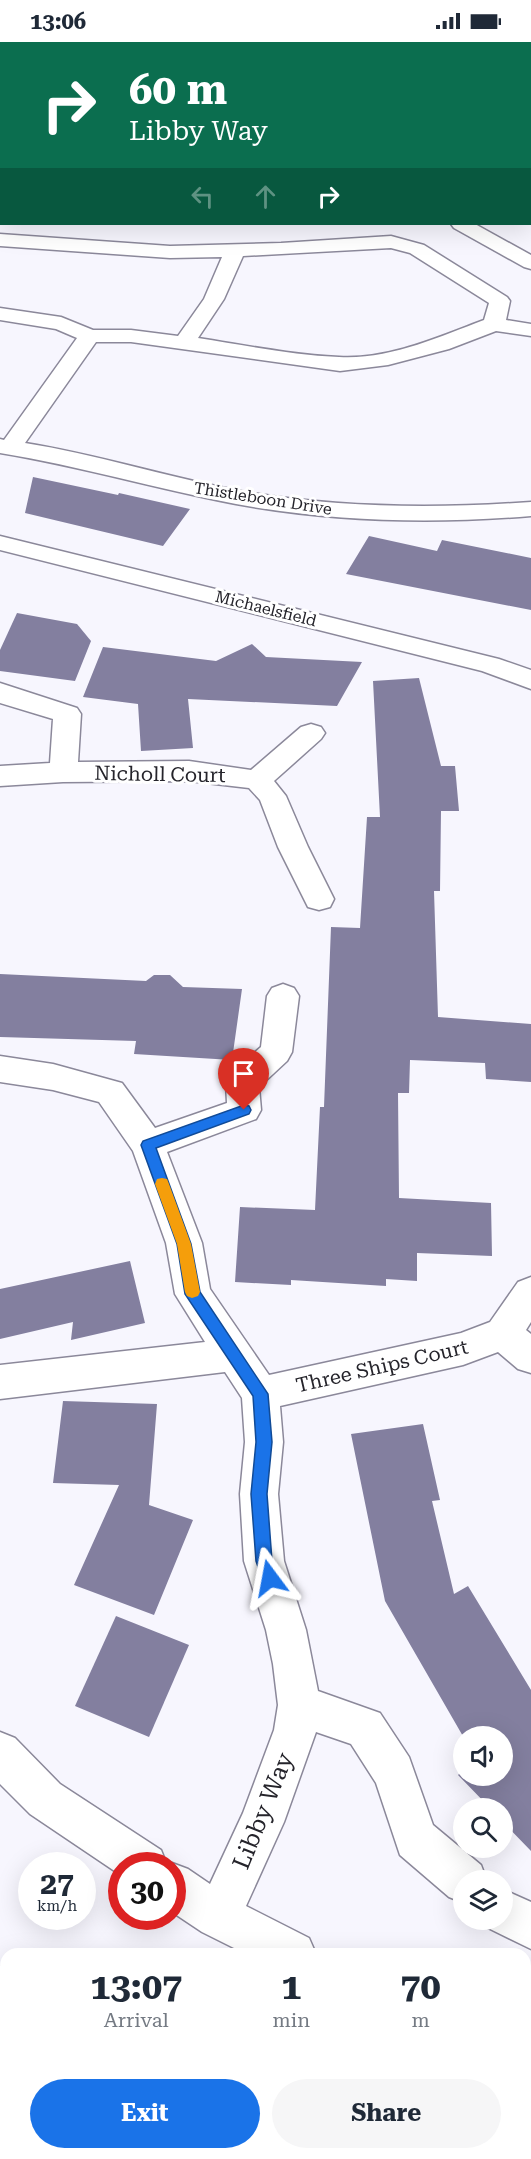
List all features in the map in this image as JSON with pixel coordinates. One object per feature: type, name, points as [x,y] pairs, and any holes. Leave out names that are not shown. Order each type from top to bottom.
[{"type":"street","points":[[463,225],[531,263]]},
{"type":"street","points":[[0,240],[170,252],[391,242],[417,249],[500,302],[494,324]]},
{"type":"street","points":[[184,343],[214,299],[235,250]]},
{"type":"street","points":[[0,314],[61,323],[90,336],[130,336],[340,364],[390,357],[441,344],[494,324],[531,330]]},
{"type":"street","points":[[5,446],[90,336]]},
{"type":"street","name":"Thistleboon Drive","points":[[5,446],[237,497],[350,512],[492,513],[531,509]]},
{"type":"street","name":"Michaelsfield","points":[[0,543],[479,662],[531,680]]},
{"type":"street","points":[[0,692],[68,714],[63,772]]},
{"type":"street","points":[[311,733],[257,780],[272,796],[293,847],[319,899]]},
{"type":"street","name":"Nicholl Court","points":[[0,776],[63,772],[189,771],[257,780]]},
{"type":"street","points":[[148,1145],[244,1110],[242,1083],[276,1052],[283,996]]},
{"type":"street","name":"Libby Way","points":[[0,1069],[53,1077],[110,1092],[148,1145],[184,1244],[193,1294],[260,1394],[264,1442],[259,1494],[264,1561],[286,1630],[294,1664],[299,1705],[295,1730],[262,1821],[218,1916]]},
{"type":"street","points":[[531,1293],[503,1333],[531,1357]]},
{"type":"street","name":"Three Ships Court","points":[[260,1394],[463,1349],[503,1333]]},
{"type":"street","points":[[0,1382],[233,1354]]},
{"type":"street","points":[[299,1705],[365,1728],[394,1772],[416,1839],[453,1871]]},
{"type":"street","points":[[0,1753],[45,1799],[124,1852]]},
{"type":"street","points":[[186,1894],[218,1916],[281,1948]]},
{"type":"street","points":[[513,1917],[531,1926]]},
{"type":"building","points":[[33,477],[190,509],[163,546],[25,513]]},
{"type":"building","points":[[369,536],[437,551],[442,540],[531,558],[531,610],[346,574]]},
{"type":"building","points":[[17,613],[77,624],[91,641],[75,681],[0,671],[0,650]]},
{"type":"building","points":[[252,644],[266,657],[362,662],[337,706],[188,699],[193,748],[141,751],[138,704],[83,697],[103,647],[216,661]]},
{"type":"building","points":[[419,678],[441,766],[455,766],[459,811],[441,811],[440,891],[434,891],[438,1017],[531,1024],[531,1082],[486,1079],[485,1063],[410,1060],[409,1093],[398,1093],[399,1198],[491,1203],[492,1256],[417,1253],[417,1281],[386,1279],[386,1286],[291,1280],[291,1285],[235,1282],[240,1207],[315,1210],[320,1107],[324,1107],[331,927],[360,928],[367,817],[380,817],[373,681]]},
{"type":"building","points":[[0,974],[146,981],[154,975],[170,975],[183,987],[242,989],[232,1060],[134,1054],[136,1041],[0,1037]]},
{"type":"building","points":[[130,1261],[145,1323],[71,1340],[73,1322],[0,1339],[0,1289]]},
{"type":"building","points":[[63,1401],[157,1404],[149,1505],[193,1520],[154,1615],[74,1585],[119,1485],[53,1483]]},
{"type":"building","points":[[423,1424],[440,1500],[432,1501],[454,1594],[468,1586],[531,1690],[531,1851],[513,1832],[513,1798],[480,1798],[469,1786],[513,1786],[513,1726],[457,1726],[385,1601],[351,1434]]},
{"type":"building","points":[[116,1616],[189,1645],[149,1737],[75,1706]]},
{"type":"slow traffic","points":[[162,1184],[184,1244],[192,1292]]},
{"type":"route","points":[[244,1110],[148,1145],[184,1244],[193,1294],[260,1394],[264,1442],[259,1494],[264,1561],[270,1578]]}]
